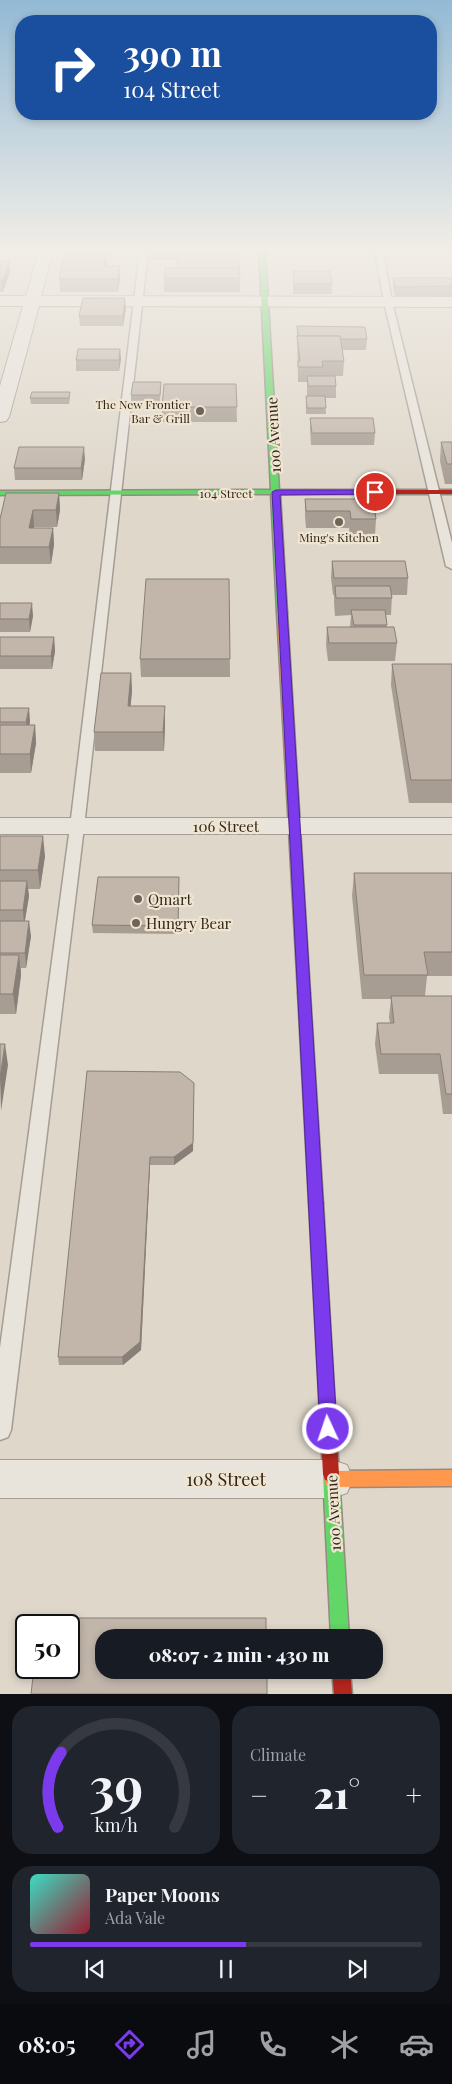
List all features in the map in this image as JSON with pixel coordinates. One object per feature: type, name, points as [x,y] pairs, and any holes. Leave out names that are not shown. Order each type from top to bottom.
[{"type":"main road","name":"100 Avenue","points":[[267,330],[340,1629]]},
{"type":"main road","name":"104 Street","points":[[0,493],[452,492]]},
{"type":"main road","name":"108 Street","points":[[332,1479],[452,1478]]},
{"type":"main road","points":[[342,1679],[343,1694]]},
{"type":"street","points":[[0,417],[24,330]]},
{"type":"street","name":"106 Street","points":[[0,826],[452,826]]},
{"type":"street","name":"108 Street","points":[[0,1480],[332,1479]]},
{"type":"lane","points":[[0,1430],[77,826],[135,330]]},
{"type":"lane","points":[[395,330],[452,566]]},
{"type":"building","points":[[297,330],[366,330],[367,339],[341,339],[340,336],[298,336]]},
{"type":"building","points":[[297,336],[340,336],[344,361],[322,361],[323,367],[298,367],[298,361],[300,361]]},
{"type":"building","points":[[78,349],[120,349],[119,360],[76,360]]},
{"type":"building","points":[[307,376],[335,376],[336,386],[308,386]]},
{"type":"building","points":[[133,382],[161,382],[160,395],[131,395]]},
{"type":"building","points":[[164,384],[236,384],[237,407],[162,407]]},
{"type":"building","points":[[32,392],[70,392],[69,398],[30,398]]},
{"type":"building","points":[[306,396],[325,396],[326,408],[307,408]]},
{"type":"building","points":[[310,418],[373,418],[375,433],[312,433]]},
{"type":"building","points":[[441,442],[452,442],[452,464],[447,464]]},
{"type":"building","points":[[19,447],[84,447],[81,468],[14,468]]},
{"type":"building","points":[[6,493],[59,493],[56,510],[33,510],[29,528],[53,528],[49,547],[0,547],[0,519]]},
{"type":"building","points":[[305,499],[373,499],[376,519],[351,519],[350,511],[306,511]]},
{"type":"building","points":[[332,561],[405,561],[408,578],[334,578]]},
{"type":"building","points":[[146,579],[229,579],[230,659],[140,659]]},
{"type":"building","points":[[335,586],[390,586],[392,598],[336,598]]},
{"type":"building","points":[[0,603],[32,603],[29,619],[0,619]]},
{"type":"building","points":[[351,610],[385,610],[387,625],[354,625]]},
{"type":"building","points":[[327,627],[394,627],[397,643],[329,643]]},
{"type":"building","points":[[0,637],[54,637],[51,656],[0,656]]},
{"type":"building","points":[[392,664],[452,664],[452,780],[411,780]]},
{"type":"building","points":[[101,673],[131,673],[128,706],[165,706],[163,732],[94,732]]},
{"type":"building","points":[[0,708],[29,708],[26,722],[0,722]]},
{"type":"building","points":[[0,725],[35,725],[30,754],[0,754]]},
{"type":"building","points":[[0,836],[43,836],[38,870],[0,870]]},
{"type":"building","points":[[354,873],[452,873],[452,952],[424,952],[428,975],[364,975]]},
{"type":"building","points":[[98,877],[179,877],[178,926],[92,925]]},
{"type":"building","points":[[0,881],[27,881],[23,910],[0,910]]},
{"type":"building","points":[[0,921],[29,921],[25,953],[0,953]]},
{"type":"building","points":[[0,955],[19,955],[13,994],[0,994]]},
{"type":"building","points":[[391,996],[452,996],[452,1094],[446,1094],[440,1054],[381,1054],[377,1023],[394,1023]]},
{"type":"building","points":[[0,1044],[5,1044],[0,1078]]},
{"type":"building","points":[[87,1071],[180,1072],[194,1083],[193,1143],[174,1157],[150,1157],[140,1342],[122,1357],[58,1357]]},
{"type":"building","points":[[80,1618],[266,1618],[266,1629],[95,1629],[95,1679],[267,1679],[267,1694],[31,1694],[33,1679],[80,1679]]},
{"type":"traffic: fast","points":[[266,330],[282,612]]},
{"type":"traffic: fast","points":[[0,493],[284,492]]},
{"type":"traffic: fast","points":[[304,993],[316,1203]]},
{"type":"traffic: fast","points":[[331,1474],[340,1629]]},
{"type":"traffic: slow","points":[[282,612],[304,993]]},
{"type":"traffic: slow","points":[[332,1479],[452,1478]]},
{"type":"traffic: jam","points":[[284,492],[452,492]]},
{"type":"traffic: jam","points":[[316,1203],[331,1474]]},
{"type":"traffic: jam","points":[[342,1679],[343,1694]]},
{"type":"place","name":"The New Frontier Bar & Grill","points":[[200,411]]},
{"type":"place","name":"Ming's Kitchen","points":[[339,522]]},
{"type":"place","name":"Qmart","points":[[138,899]]},
{"type":"place","name":"Hungry Bear","points":[[136,923]]},
{"type":"route","points":[[328,1429],[276,492],[375,492]]}]
